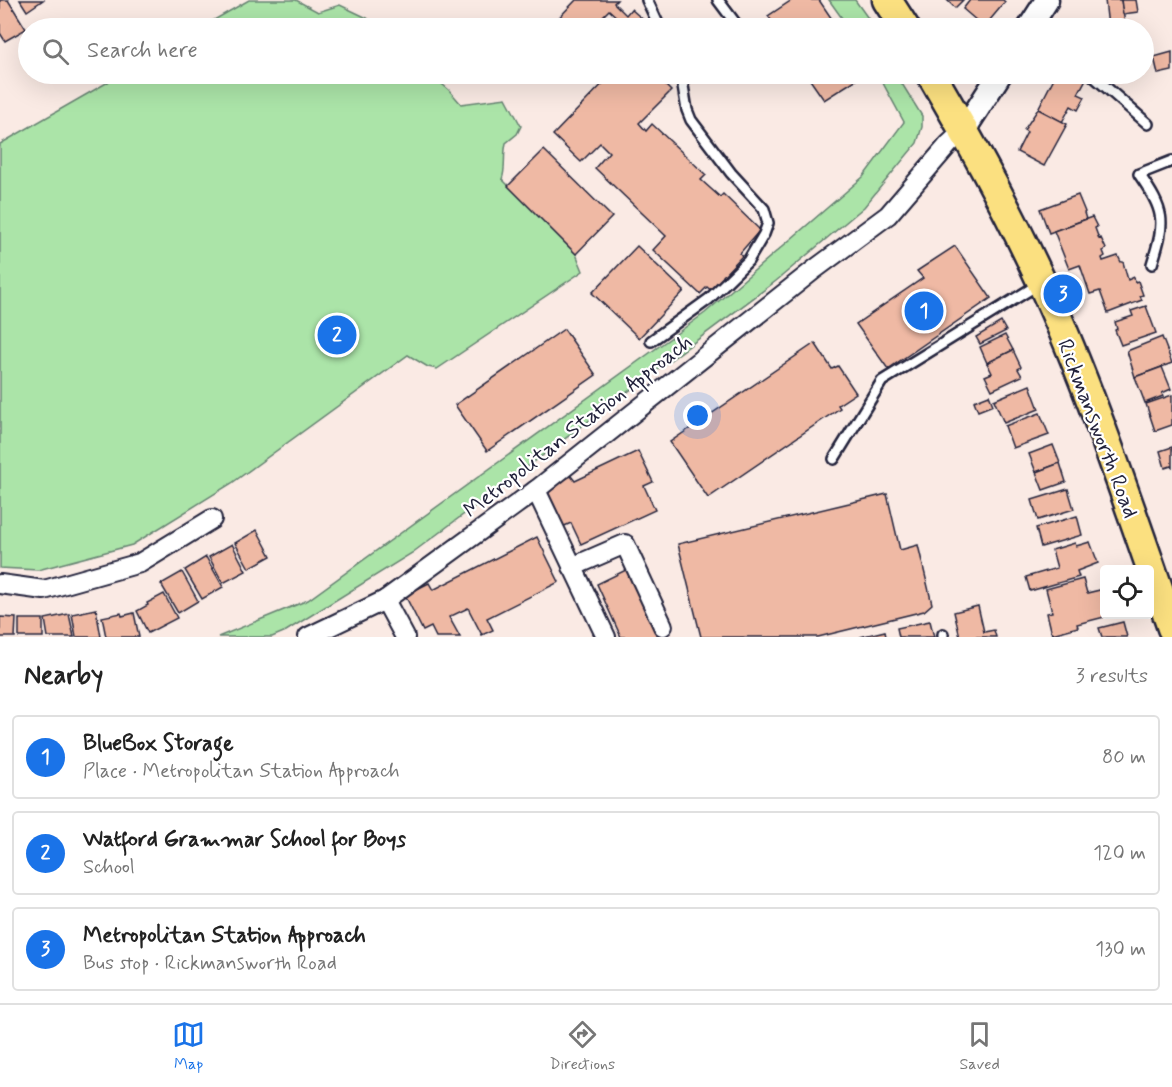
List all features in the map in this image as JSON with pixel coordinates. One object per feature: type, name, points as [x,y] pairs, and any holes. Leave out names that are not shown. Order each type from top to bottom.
[{"type":"main road","points":[[887,0],[899,18]]},
{"type":"main road","name":"Rickmansworth Road","points":[[937,84],[964,130],[1042,283],[1088,395],[1172,628]]},
{"type":"street","points":[[1039,18],[1047,0]]},
{"type":"street","points":[[964,130],[994,84]]},
{"type":"street","name":"Metropolitan Station Approach","points":[[308,637],[385,600],[536,490],[888,214],[948,144],[964,130]]},
{"type":"street","points":[[536,490],[606,637]]},
{"type":"street","points":[[0,584],[44,590],[140,563],[212,519]]},
{"type":"street","points":[[572,567],[625,544],[663,626]]},
{"type":"street","points":[[385,600],[405,637]]},
{"type":"lane","points":[[647,0],[655,18]]},
{"type":"lane","points":[[718,0],[732,18]]},
{"type":"lane","points":[[651,341],[709,299],[748,261],[768,223],[764,209],[731,173],[691,120],[683,84]]},
{"type":"lane","points":[[1102,84],[1148,124]]},
{"type":"lane","points":[[1152,264],[1161,237],[1161,217],[1157,201],[1139,174],[1172,161]]},
{"type":"lane","points":[[834,459],[882,381],[1042,283]]},
{"type":"green space","points":[[249,0],[296,0],[318,12],[340,5],[367,18],[218,18]]},
{"type":"green space","points":[[829,0],[855,0],[868,18],[842,18]]},
{"type":"green space","points":[[105,84],[442,84],[461,104],[506,98],[521,126],[517,134],[506,143],[502,179],[576,254],[583,271],[437,369],[428,367],[408,355],[232,483],[132,545],[38,570],[0,568],[0,144]]},
{"type":"green space","points":[[883,84],[902,84],[922,116],[922,127],[917,143],[864,207],[776,281],[412,553],[286,631],[272,637],[218,637],[308,600],[705,313],[863,177],[904,122]]},
{"type":"building","points":[[0,0],[8,0],[19,18],[18,34],[5,41],[0,33]]},
{"type":"building","points":[[20,0],[43,0],[27,11]]},
{"type":"building","points":[[576,0],[617,0],[614,3],[626,15],[631,9],[641,18],[618,18],[609,10],[601,18],[559,18]]},
{"type":"building","points":[[792,0],[819,0],[831,18],[770,18],[768,16]]},
{"type":"building","points":[[947,0],[963,0],[955,8]]},
{"type":"building","points":[[970,0],[1003,0],[1005,2],[992,18],[974,18],[963,9]]},
{"type":"building","points":[[1105,0],[1121,0],[1124,18],[1107,18]]},
{"type":"building","points":[[1121,0],[1136,0],[1138,12],[1123,14]]},
{"type":"building","points":[[1172,52],[1172,71],[1158,74],[1154,57]]},
{"type":"building","points":[[602,84],[664,84],[671,91],[639,123],[646,131],[652,124],[706,175],[701,180],[720,197],[723,194],[760,230],[740,253],[742,256],[723,276],[726,280],[713,292],[707,287],[700,294],[653,250],[666,236],[595,168],[609,152],[600,143],[581,162],[553,135]]},
{"type":"building","points":[[813,84],[849,84],[824,100]]},
{"type":"building","points":[[1051,84],[1083,84],[1078,94],[1085,97],[1078,110],[1071,106],[1062,122],[1038,109]]},
{"type":"building","points":[[1038,109],[1067,124],[1044,166],[1017,152],[1027,132],[1024,130]]},
{"type":"building","points":[[544,150],[612,217],[576,254],[508,186]]},
{"type":"building","points":[[1078,195],[1086,219],[1049,233],[1040,209]]},
{"type":"building","points":[[1092,217],[1099,239],[1101,238],[1106,249],[1103,251],[1105,256],[1102,258],[1103,261],[1118,256],[1123,262],[1128,280],[1134,277],[1135,282],[1138,281],[1143,295],[1140,296],[1142,300],[1108,313],[1100,291],[1090,294],[1080,265],[1069,269],[1054,231]]},
{"type":"building","points":[[637,246],[684,291],[639,338],[592,293]]},
{"type":"building","points":[[955,246],[991,298],[888,369],[856,324],[923,278],[917,271]]},
{"type":"building","points":[[1146,306],[1156,333],[1121,345],[1115,330],[1117,329],[1115,322],[1133,316],[1131,311]]},
{"type":"building","points":[[1001,322],[1006,331],[980,344],[976,337]]},
{"type":"building","points":[[564,329],[596,375],[487,451],[455,405]]},
{"type":"building","points":[[1005,335],[1013,350],[987,363],[980,347]]},
{"type":"building","points":[[1162,337],[1172,363],[1135,377],[1127,351]]},
{"type":"building","points":[[815,343],[832,369],[838,366],[856,393],[838,405],[840,408],[708,498],[670,442]]},
{"type":"building","points":[[1013,350],[1021,367],[1018,369],[1022,376],[992,390],[985,376],[992,373],[987,363]]},
{"type":"building","points":[[1162,367],[1171,389],[1162,393],[1163,396],[1145,403],[1135,377]]},
{"type":"building","points":[[1030,385],[1039,409],[1004,423],[994,400]]},
{"type":"building","points":[[989,395],[993,405],[978,411],[974,401]]},
{"type":"building","points":[[1172,395],[1172,425],[1155,431],[1146,404]]},
{"type":"building","points":[[1040,413],[1049,435],[1013,448],[1005,426]]},
{"type":"building","points":[[1053,445],[1060,463],[1036,472],[1029,454]]},
{"type":"building","points":[[1172,447],[1172,468],[1171,466],[1165,468],[1160,451]]},
{"type":"building","points":[[638,451],[653,482],[644,486],[655,510],[581,544],[571,523],[558,529],[541,491],[571,476],[575,481]]},
{"type":"building","points":[[1060,463],[1066,482],[1043,490],[1036,472]]},
{"type":"building","points":[[1068,489],[1074,509],[1038,520],[1032,500]]},
{"type":"building","points":[[887,494],[900,550],[918,545],[932,604],[924,611],[818,637],[701,637],[678,544]]},
{"type":"building","points":[[1077,516],[1082,535],[1041,547],[1036,528]]},
{"type":"building","points":[[257,530],[271,556],[249,568],[235,543]]},
{"type":"building","points":[[537,537],[559,582],[487,618],[493,630],[482,635],[468,608],[449,617],[460,637],[436,637],[431,627],[423,631],[405,595],[429,583],[433,590]]},
{"type":"building","points":[[1090,542],[1098,563],[1077,571],[1079,577],[1030,591],[1026,577],[1057,568],[1052,550],[1075,543],[1076,546]]},
{"type":"building","points":[[232,544],[246,571],[223,583],[209,557]]},
{"type":"building","points":[[206,557],[223,587],[202,599],[185,570]]},
{"type":"building","points":[[630,568],[662,637],[621,637],[597,584]]},
{"type":"building","points":[[182,572],[198,601],[178,613],[161,584]]},
{"type":"building","points":[[1083,579],[1087,593],[1100,590],[1100,618],[1052,634],[1047,613],[1052,612],[1046,589]]},
{"type":"building","points":[[164,594],[177,618],[148,633],[137,611]]},
{"type":"building","points":[[978,606],[984,632],[994,630],[996,637],[960,637],[954,612]]},
{"type":"building","points":[[96,609],[101,637],[76,637],[72,614]]},
{"type":"building","points":[[121,613],[122,616],[134,613],[139,637],[106,637],[102,617]]},
{"type":"building","points":[[69,614],[74,637],[48,637],[45,619]]},
{"type":"building","points":[[0,617],[16,618],[15,637],[0,637]]},
{"type":"building","points":[[19,619],[43,619],[43,637],[19,637]]},
{"type":"building","points":[[930,621],[934,637],[899,637],[897,628]]},
{"type":"building","points":[[1123,622],[1127,637],[1102,637],[1099,628]]},
{"type":"building","points":[[885,631],[886,637],[860,637]]},
{"type":"place","name":"Metropolitan Station Approach","points":[[1063,294]]},
{"type":"place","name":"BlueBox Storage","points":[[924,311]]},
{"type":"place","name":"Watford Grammar School for Boys","points":[[337,335]]}]
